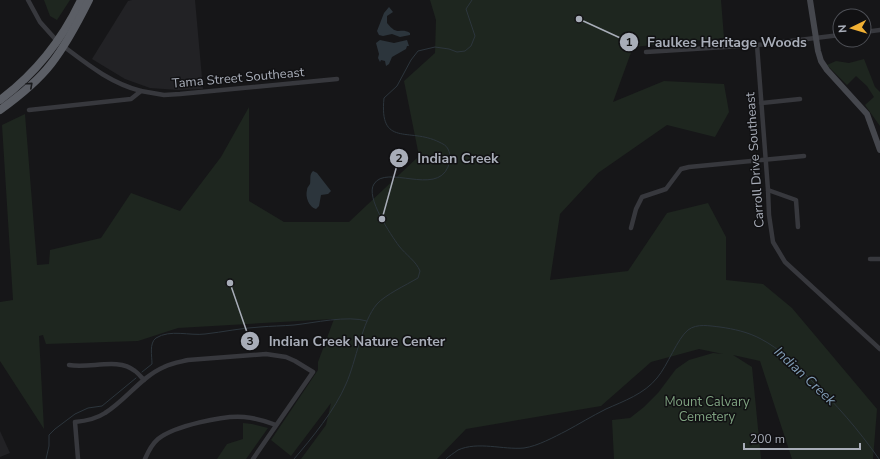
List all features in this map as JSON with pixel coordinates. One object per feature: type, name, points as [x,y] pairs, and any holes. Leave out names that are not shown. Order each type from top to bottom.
[{"type":"highway","points":[[0,110],[40,76],[51,64],[81,0]]},
{"type":"highway","points":[[0,100],[28,77],[60,44],[79,20],[89,0]]},
{"type":"main road","points":[[810,0],[819,56],[823,64],[867,114],[880,150]]},
{"type":"street","name":"Tama Street Southeast","points":[[28,0],[40,22],[60,44],[107,78],[140,90],[164,95],[337,79]]},
{"type":"street","points":[[646,52],[757,45],[832,36]]},
{"type":"street","name":"Carroll Drive Southeast","points":[[757,45],[770,232],[773,242],[785,262],[880,349]]},
{"type":"street","points":[[29,110],[131,99],[140,90]]},
{"type":"street","points":[[761,103],[800,99]]},
{"type":"street","points":[[631,228],[636,209],[642,197],[666,189],[681,169],[688,167],[804,156]]},
{"type":"street","points":[[768,190],[796,200],[798,227]]},
{"type":"street","points":[[870,259],[880,259]]},
{"type":"street","points":[[78,459],[76,422],[90,420],[106,413],[144,380],[164,367],[176,362],[266,354],[286,357],[300,363],[313,372],[253,459]]},
{"type":"street","points":[[69,365],[79,367],[118,364],[135,371],[144,380]]},
{"type":"street","points":[[145,459],[152,445],[165,435],[173,431],[212,420],[224,417],[243,417],[276,425]]},
{"type":"shaded area","points":[[195,0],[203,89],[178,90],[150,88],[125,79],[92,59],[128,1]]},
{"type":"shaded area","points":[[389,7],[393,12],[387,16],[387,23],[394,30],[407,31],[410,35],[400,37],[392,34],[383,36],[379,35],[377,31],[384,13]]},
{"type":"shaded area","points":[[380,40],[394,43],[407,40],[409,46],[392,57],[389,64],[386,66],[385,61],[381,60],[380,62],[378,58],[379,54],[376,43]]},
{"type":"shaded area","points":[[313,171],[317,173],[331,191],[328,194],[321,195],[319,206],[316,209],[310,204],[307,196],[307,188],[310,184]]},
{"type":"shaded area","points":[[0,431],[10,453],[0,457]]},
{"type":"green space","points":[[44,0],[70,0],[57,20],[50,16]]},
{"type":"green space","name":"Mount Calvary Cemetery","points":[[430,0],[721,0],[724,38],[633,47],[613,102],[664,81],[724,84],[729,112],[715,137],[667,125],[598,173],[560,214],[550,280],[628,271],[667,213],[708,203],[726,237],[726,280],[763,284],[792,308],[877,409],[873,459],[792,459],[760,361],[733,355],[752,367],[761,459],[614,459],[612,420],[630,418],[658,393],[676,369],[689,360],[713,353],[723,354],[699,349],[651,362],[601,406],[466,429],[437,459],[301,459],[326,425],[331,403],[291,456],[271,440],[318,370],[318,362],[334,319],[178,328],[138,341],[46,344],[43,335],[39,336],[44,429],[0,361],[0,302],[13,300],[2,125],[25,114],[37,265],[49,264],[50,250],[101,238],[131,193],[180,211],[221,157],[249,107],[249,201],[284,222],[349,222],[419,156],[404,81],[435,53],[436,20]]},
{"type":"green space","points":[[864,59],[875,87],[880,92],[880,126],[865,105],[874,97],[867,86],[856,76],[847,85],[827,65],[836,61],[849,63]]},
{"type":"green space","points":[[243,423],[268,428],[246,459],[217,459],[227,444],[243,439]]},
{"type":"waterway","name":"Indian Creek","points":[[294,459],[336,404],[350,375],[363,331],[372,311],[385,297],[418,278],[420,271],[418,267],[399,246],[385,225],[373,198],[372,190],[374,184],[380,179],[389,177],[422,180],[433,179],[442,175],[448,167],[450,154],[446,146],[439,142],[428,138],[398,133],[391,130],[386,124],[384,114],[384,98],[397,86],[411,60],[418,51],[435,47],[457,52],[465,51],[471,46],[475,36],[466,9],[472,0]]},
{"type":"waterway","points":[[142,372],[152,364],[152,343],[156,338],[162,335],[174,333],[205,334],[246,328],[294,325],[340,319],[359,319],[367,321]]},
{"type":"waterway","name":"Indian Creek","points":[[446,459],[458,450],[466,447],[482,446],[524,448],[535,445],[546,441],[633,396],[652,384],[661,373],[680,339],[688,330],[695,326],[712,326],[746,333],[761,339],[781,352],[838,407],[879,459]]},
{"type":"waterway","points":[[46,459],[49,446],[49,435],[55,429],[75,414],[88,408],[102,406],[136,378]]},
{"type":"place","name":"Faulkes Heritage Woods","points":[[579,19]]},
{"type":"place","name":"Indian Creek","points":[[382,219]]},
{"type":"place","name":"Indian Creek Nature Center","points":[[230,283]]}]
